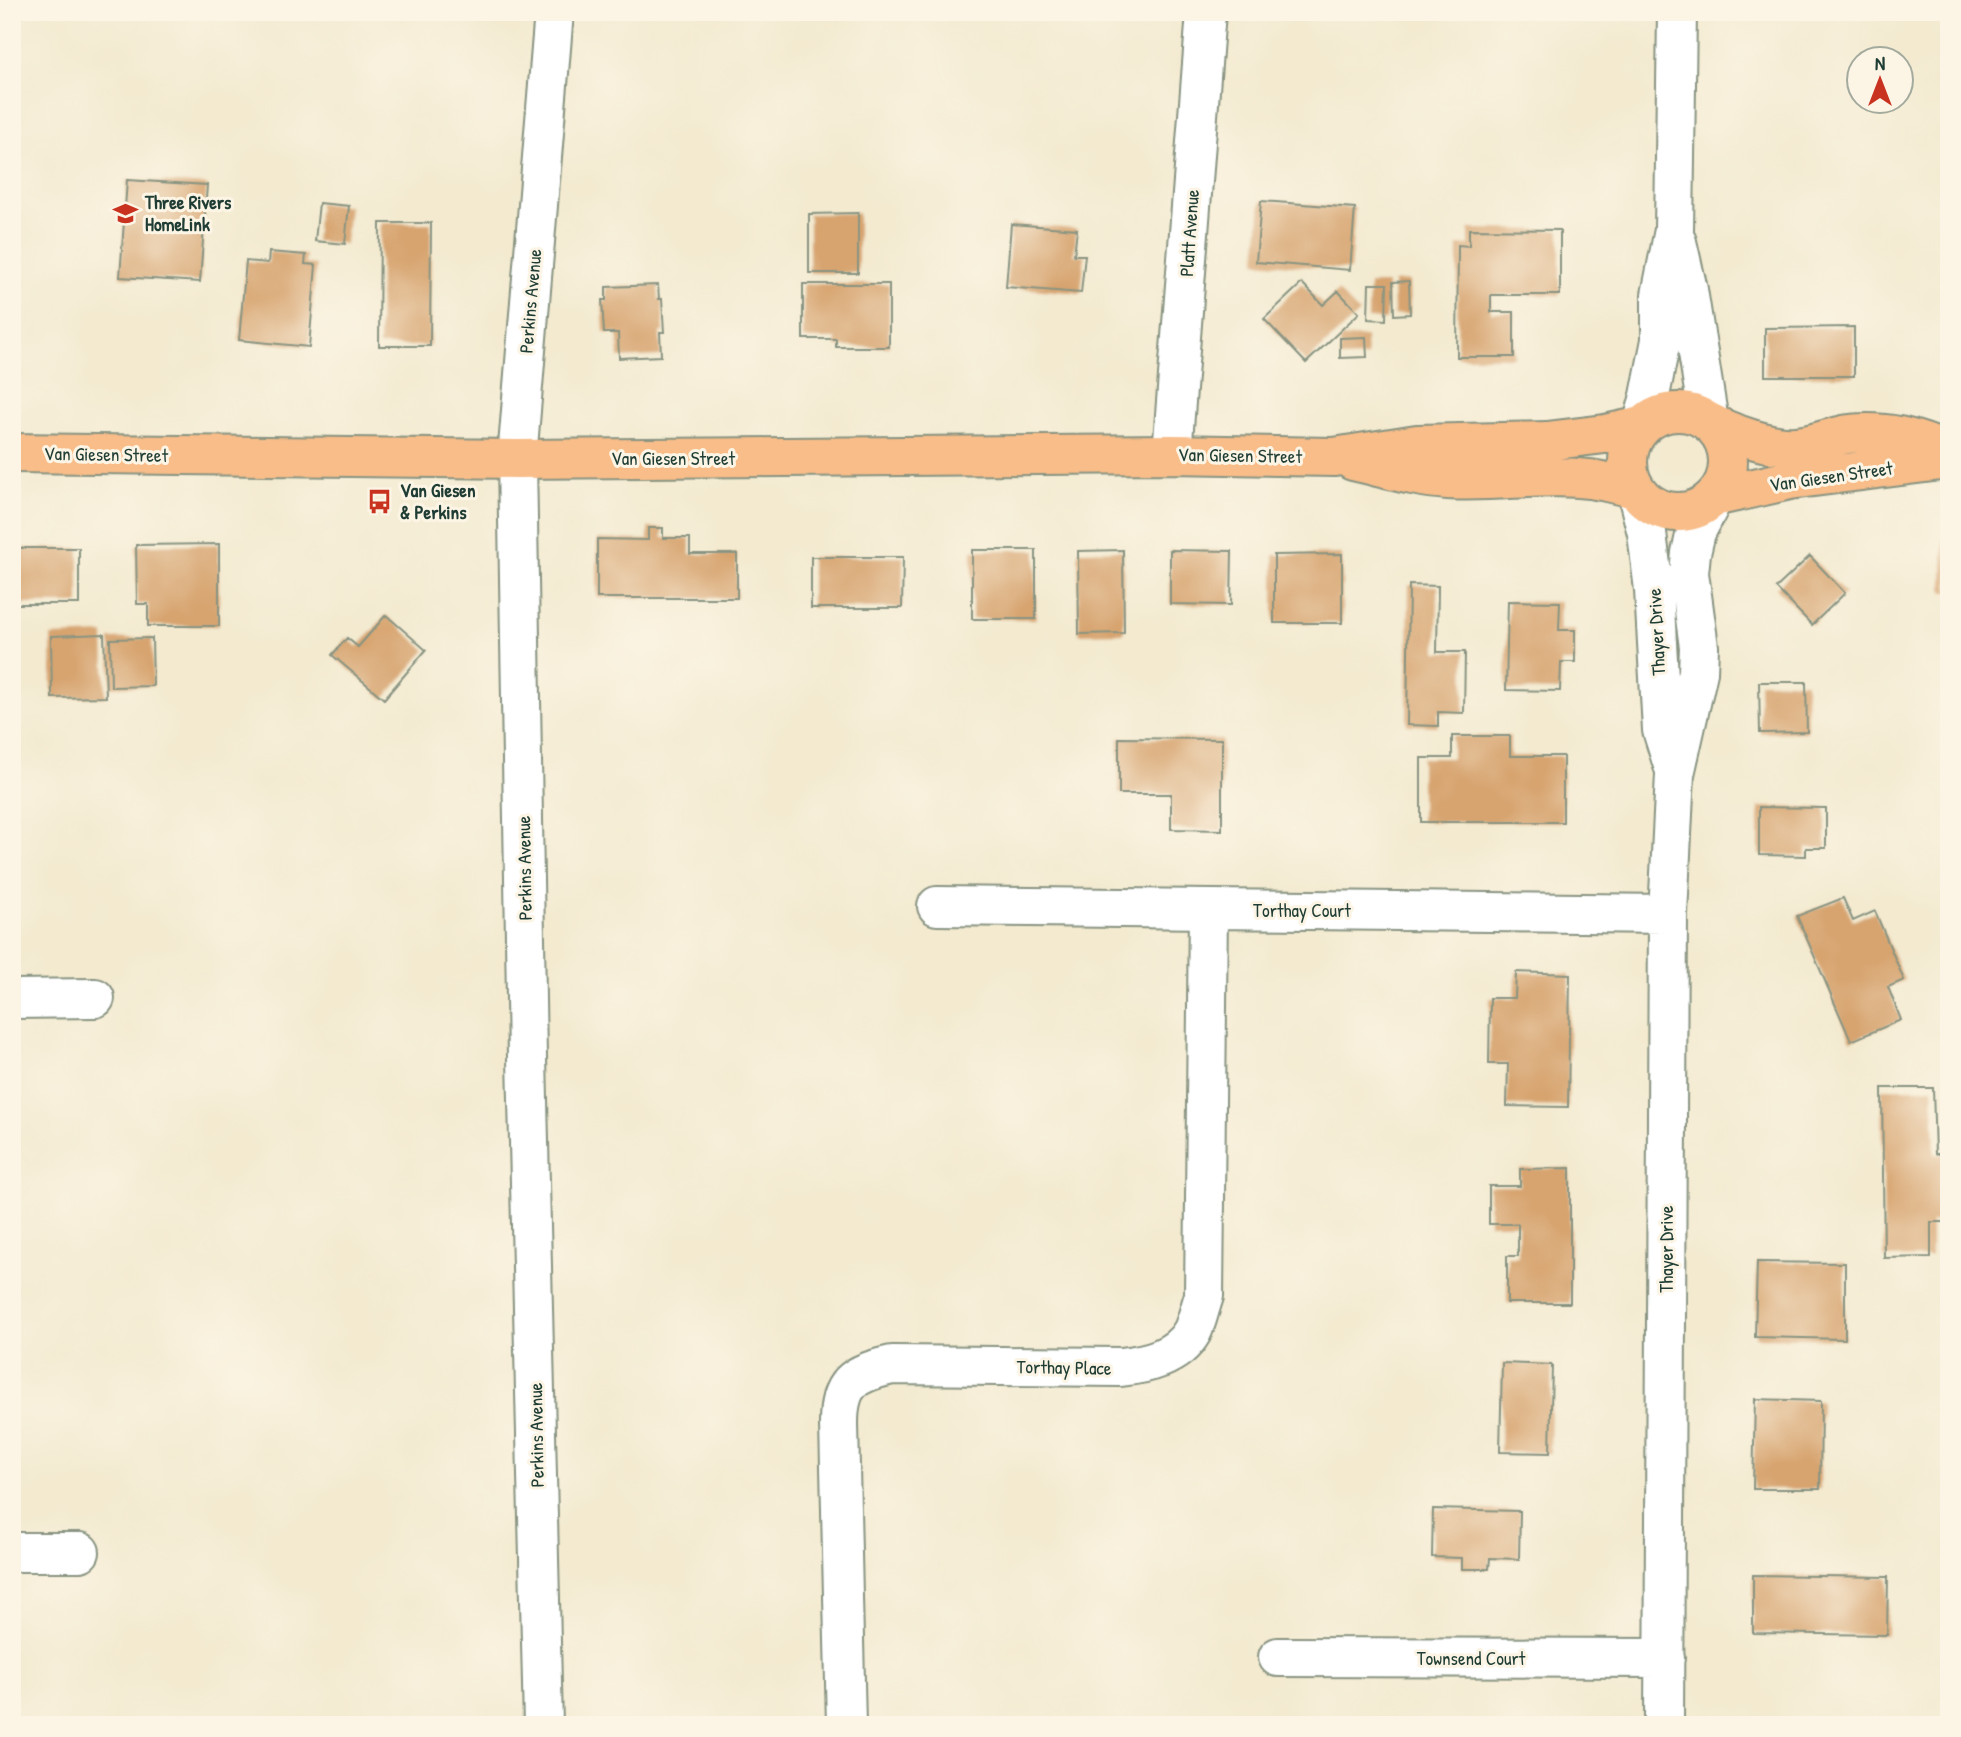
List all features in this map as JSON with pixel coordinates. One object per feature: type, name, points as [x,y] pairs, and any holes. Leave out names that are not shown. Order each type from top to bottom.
[{"type":"main road","points":[[1682,411],[1696,414],[1709,422],[1719,432],[1726,446],[1728,460],[1727,474],[1714,497],[1688,512],[1659,509],[1646,502],[1628,474],[1627,457],[1632,440],[1642,425],[1667,412],[1682,411]]},
{"type":"main road","name":"Van Giesen Street","points":[[1709,422],[1751,439],[1796,446],[1850,434],[1896,434],[1919,440],[1949,453]]},
{"type":"main road","name":"Van Giesen Street","points":[[12,453],[517,459],[1172,454],[1334,457],[1417,443],[1547,441],[1605,434],[1642,425]]},
{"type":"main road","name":"Van Giesen Street","points":[[1334,457],[1448,480],[1564,475],[1618,484],[1636,490]]},
{"type":"main road","name":"Van Giesen Street","points":[[1714,497],[1790,480],[1949,460]]},
{"type":"street","name":"Perkins Avenue","points":[[543,1725],[527,1058],[517,459],[554,12]]},
{"type":"street","name":"Platt Avenue","points":[[1172,454],[1206,12]]},
{"type":"street","points":[[1642,425],[1660,351],[1661,295],[1674,230],[1677,12]]},
{"type":"street","points":[[1674,230],[1688,290],[1709,422]]},
{"type":"street","name":"Thayer Drive","points":[[1636,490],[1647,533],[1654,590],[1662,730],[1675,774]]},
{"type":"street","name":"Thayer Drive","points":[[1664,1725],[1668,914],[1675,774],[1698,672],[1699,647],[1689,573],[1691,553],[1696,531],[1714,497]]},
{"type":"street","name":"Torthay Court","points":[[937,906],[1668,914]]},
{"type":"street","name":"Torthay Place","points":[[846,1725],[839,1403],[849,1382],[867,1371],[892,1364],[1121,1367],[1147,1364],[1180,1347],[1192,1332],[1204,1296],[1208,910]]},
{"type":"street","points":[[12,999],[95,998]]},
{"type":"street","points":[[12,1552],[80,1552]]},
{"type":"street","name":"Townsend Court","points":[[1278,1657],[1665,1658]]},
{"type":"building","points":[[127,180],[207,185],[200,282],[120,277]]},
{"type":"building","points":[[1261,201],[1355,208],[1350,270],[1256,262]]},
{"type":"building","points":[[319,203],[349,206],[345,244],[315,241]]},
{"type":"building","points":[[858,213],[858,273],[809,273],[809,214]]},
{"type":"building","points":[[380,223],[431,223],[430,346],[379,346]]},
{"type":"building","points":[[1011,224],[1077,229],[1074,255],[1085,255],[1081,293],[1006,287]]},
{"type":"building","points":[[1469,229],[1560,230],[1560,295],[1491,295],[1491,312],[1514,312],[1514,357],[1457,357],[1458,245],[1469,246]]},
{"type":"building","points":[[269,252],[306,255],[305,264],[316,265],[309,347],[239,340],[246,261],[268,263]]},
{"type":"building","points":[[1409,281],[1410,314],[1394,315],[1393,282]]},
{"type":"building","points":[[1302,283],[1323,305],[1338,291],[1359,313],[1306,363],[1264,319]]},
{"type":"building","points":[[803,284],[889,284],[889,347],[836,347],[836,339],[803,339]]},
{"type":"building","points":[[1369,284],[1387,284],[1386,320],[1368,319]]},
{"type":"building","points":[[658,285],[659,299],[662,299],[664,332],[660,332],[661,356],[619,358],[618,333],[604,333],[602,300],[606,300],[606,287]]},
{"type":"building","points":[[1854,327],[1854,376],[1765,376],[1765,328]]},
{"type":"building","points":[[1946,329],[1949,330],[1949,378],[1945,378]]},
{"type":"building","points":[[1366,337],[1367,357],[1340,358],[1340,338]]},
{"type":"building","points":[[648,528],[663,528],[663,538],[690,538],[690,554],[737,554],[737,598],[597,598],[597,539],[648,540]]},
{"type":"building","points":[[1943,538],[1949,538],[1949,592],[1943,592]]},
{"type":"building","points":[[219,544],[219,626],[148,626],[148,604],[137,604],[136,545]]},
{"type":"building","points":[[12,548],[79,548],[79,604],[12,604]]},
{"type":"building","points":[[972,550],[1036,550],[1036,619],[972,619]]},
{"type":"building","points":[[1123,550],[1124,633],[1079,634],[1078,551]]},
{"type":"building","points":[[1170,550],[1232,551],[1231,605],[1170,604]]},
{"type":"building","points":[[1342,554],[1342,623],[1274,623],[1274,555]]},
{"type":"building","points":[[1810,556],[1845,593],[1812,625],[1776,588]]},
{"type":"building","points":[[811,557],[903,557],[902,608],[811,608]]},
{"type":"building","points":[[1409,585],[1438,586],[1437,652],[1465,652],[1464,713],[1438,712],[1438,726],[1407,725]]},
{"type":"building","points":[[1508,601],[1560,602],[1559,630],[1575,630],[1575,662],[1561,662],[1560,691],[1506,690]]},
{"type":"building","points":[[386,615],[426,650],[384,699],[332,655],[347,638],[358,647]]},
{"type":"building","points":[[104,634],[106,697],[52,698],[51,636]]},
{"type":"building","points":[[152,638],[153,686],[111,687],[110,639]]},
{"type":"building","points":[[1759,682],[1806,682],[1807,732],[1760,733]]},
{"type":"building","points":[[1452,736],[1510,736],[1510,756],[1563,756],[1563,822],[1421,822],[1421,758],[1452,758]]},
{"type":"building","points":[[1119,738],[1222,739],[1222,830],[1171,829],[1171,794],[1119,794]]},
{"type":"building","points":[[1759,807],[1826,808],[1826,848],[1806,848],[1806,856],[1759,855]]},
{"type":"building","points":[[1843,898],[1853,921],[1875,911],[1904,980],[1888,987],[1901,1020],[1851,1041],[1797,916]]},
{"type":"building","points":[[1516,972],[1570,974],[1568,1107],[1507,1106],[1508,1064],[1489,1064],[1490,998],[1515,998]]},
{"type":"building","points":[[1882,1088],[1933,1088],[1935,1154],[1949,1154],[1949,1222],[1931,1222],[1931,1257],[1884,1258]]},
{"type":"building","points":[[1570,1168],[1570,1303],[1507,1303],[1507,1256],[1518,1256],[1518,1224],[1489,1224],[1489,1186],[1520,1186],[1520,1169]]},
{"type":"building","points":[[1757,1262],[1845,1263],[1845,1339],[1755,1337]]},
{"type":"building","points":[[1502,1363],[1552,1365],[1550,1453],[1500,1452]]},
{"type":"building","points":[[1755,1399],[1821,1401],[1820,1489],[1753,1489]]},
{"type":"building","points":[[1433,1509],[1520,1511],[1519,1559],[1490,1558],[1489,1569],[1462,1569],[1462,1558],[1432,1557]]},
{"type":"building","points":[[1753,1575],[1888,1577],[1887,1635],[1753,1633]]},
{"type":"place","name":"Three Rivers HomeLink","points":[[125,213]]},
{"type":"place","name":"Van Giesen & Perkins","points":[[380,501]]}]
